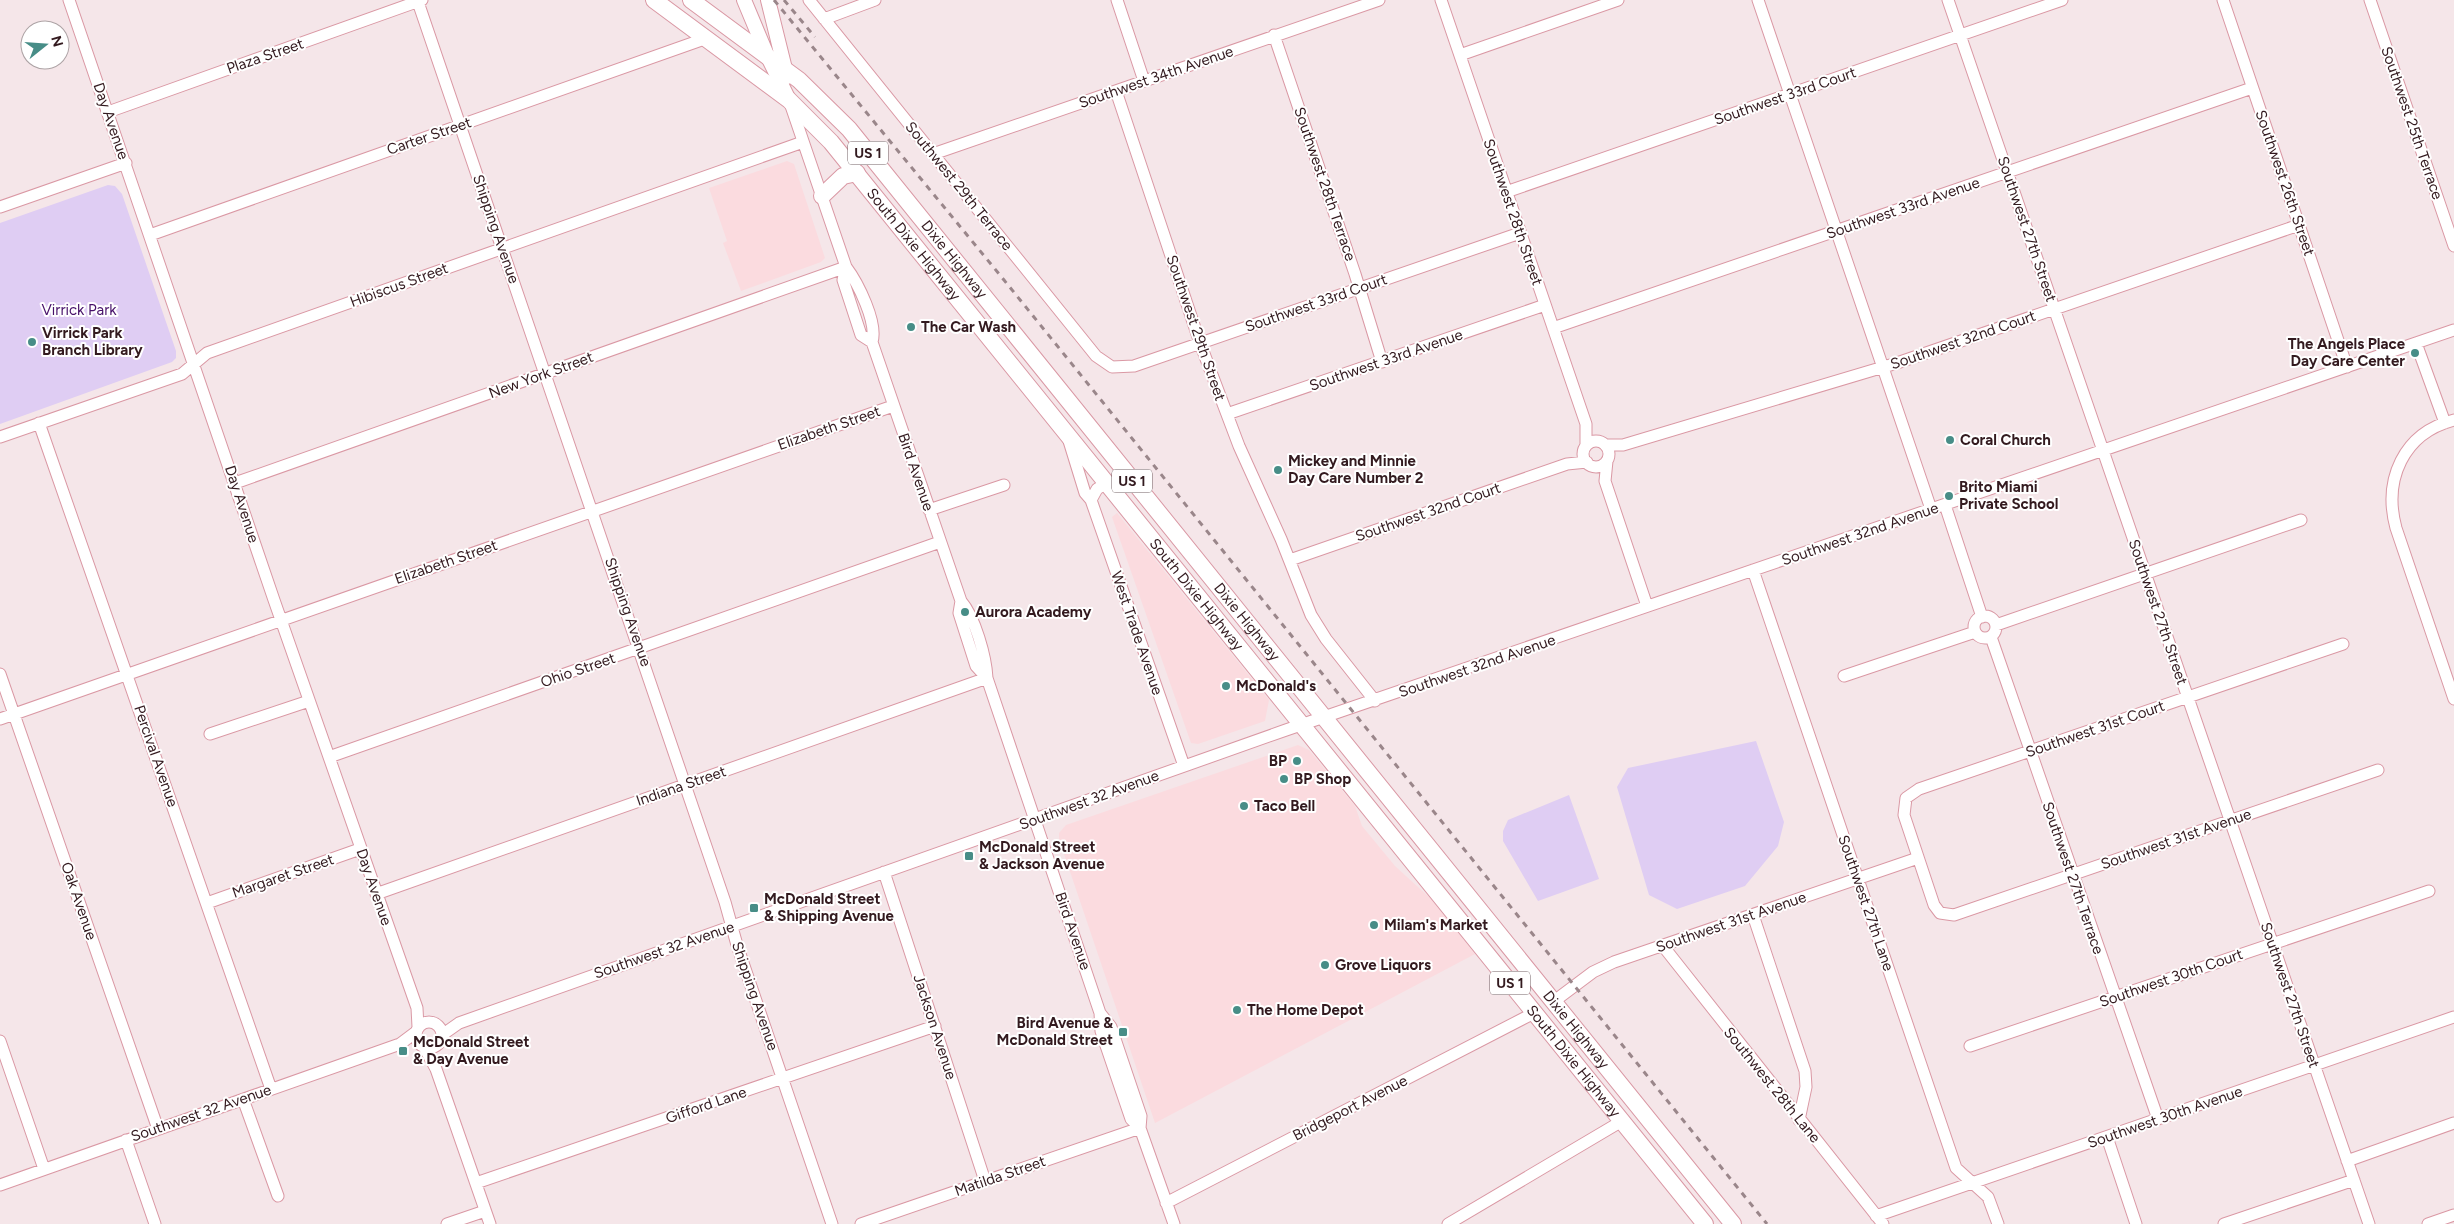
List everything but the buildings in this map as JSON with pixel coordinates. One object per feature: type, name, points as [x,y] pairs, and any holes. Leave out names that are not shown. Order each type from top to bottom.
[{"type":"highway","name":"South Dixie Highway","points":[[654,0],[789,100],[831,142],[1705,1224]]},
{"type":"highway","name":"US 1","points":[[691,0],[767,55]]},
{"type":"highway","name":"Dixie Highway","points":[[767,55],[830,108],[849,129],[1733,1224]]},
{"type":"highway","points":[[822,196],[837,180],[848,174],[857,174]]},
{"type":"main road","points":[[744,0],[767,55],[789,100]]},
{"type":"main road","points":[[768,0],[786,70],[789,100]]},
{"type":"street","name":"Day Avenue","points":[[69,0],[328,757],[417,1008],[417,1030]]},
{"type":"street","name":"Southwest 29th Terrace","points":[[809,0],[1096,356],[1112,367]]},
{"type":"street","points":[[824,19],[875,0]]},
{"type":"street","points":[[1117,0],[1144,81]]},
{"type":"street","name":"Southwest 34th Avenue","points":[[933,154],[1379,0]]},
{"type":"street","name":"Southwest 28th Street","points":[[1441,0],[1586,424],[1587,456],[1605,481],[1646,606]]},
{"type":"street","points":[[1460,55],[1618,0]]},
{"type":"street","points":[[1758,0],[1931,509]]},
{"type":"street","name":"Southwest 27th Street","points":[[1948,0],[2369,1224]]},
{"type":"street","name":"Southwest 33rd Court","points":[[1506,192],[2062,0]]},
{"type":"street","name":"Southwest 26th Street","points":[[2223,0],[2347,367]]},
{"type":"street","name":"Southwest 25th Terrace","points":[[2370,0],[2454,246]]},
{"type":"street","name":"Plaza Street","points":[[108,112],[420,1]]},
{"type":"street","name":"Shipping Avenue","points":[[420,1],[686,784],[832,1224]]},
{"type":"street","name":"Southwest 28th Terrace","points":[[1274,35],[1360,288],[1382,362]]},
{"type":"street","name":"Carter Street","points":[[150,235],[707,38]]},
{"type":"street","name":"Southwest 33rd Avenue","points":[[1553,328],[2252,88]]},
{"type":"street","name":"Southwest 29th Street","points":[[1116,91],[1200,343],[1227,414],[1290,560]]},
{"type":"street","name":"Bird Avenue","points":[[789,100],[846,267],[859,286],[875,333],[872,342],[893,406],[961,601],[967,609],[986,664],[987,678],[1100,1012],[1111,1027],[1141,1116],[1140,1128],[1174,1224]]},
{"type":"street","name":"Hibiscus Street","points":[[0,437],[182,374],[207,353],[803,142]]},
{"type":"street","points":[[0,207],[126,163]]},
{"type":"street","name":"Southwest 32nd Court","points":[[1603,443],[1623,445],[1883,367],[2299,225]]},
{"type":"street","name":"Southwest 33rd Court","points":[[1112,367],[1134,366],[1520,233]]},
{"type":"street","name":"New York Street","points":[[235,483],[846,267]]},
{"type":"street","name":"Southwest 33rd Avenue","points":[[1227,414],[1545,305]]},
{"type":"street","name":"Southwest 32nd Avenue","points":[[1323,718],[2454,330]]},
{"type":"street","points":[[2416,343],[2450,422],[2425,434],[2405,454],[2394,474],[2391,502],[2396,528],[2454,698]]},
{"type":"street","name":"Elizabeth Street","points":[[0,718],[893,406]]},
{"type":"street","name":"Percival Avenue","points":[[40,424],[271,1089]]},
{"type":"street","name":"Southwest 28th Street","points":[[1586,424],[1590,426],[1603,443],[1608,459],[1605,481]]},
{"type":"street","name":"West Trade Avenue","points":[[1067,434],[1085,493],[1091,500],[1184,766]]},
{"type":"street","points":[[1603,443],[1592,441],[1587,456],[1601,466],[1608,459]]},
{"type":"street","name":"Southwest 32nd Court","points":[[1608,459],[1623,445]]},
{"type":"street","name":"Southwest 32nd Court","points":[[1290,560],[1587,456]]},
{"type":"street","points":[[1091,500],[1097,489],[1107,483]]},
{"type":"street","points":[[929,510],[1004,485]]},
{"type":"street","points":[[1945,505],[1982,616]]},
{"type":"street","points":[[1996,624],[2301,520]]},
{"type":"street","name":"Ohio Street","points":[[328,757],[940,542]]},
{"type":"street","points":[[1290,560],[1317,626],[1375,701]]},
{"type":"street","name":"Southwest 27th Lane","points":[[1753,570],[1956,1168],[1988,1198],[1998,1224]]},
{"type":"street","points":[[1975,632],[1984,639],[1991,637],[1996,631],[1996,624],[1992,618],[1982,616]]},
{"type":"street","points":[[1975,632],[1975,622],[1982,616]]},
{"type":"street","points":[[1844,676],[1975,632]]},
{"type":"street","name":"Southwest 27th Terrace","points":[[1991,637],[2114,998],[2158,1119]]},
{"type":"street","name":"Southwest 31st Court","points":[[1918,858],[1904,815],[1906,798],[1920,789],[2343,644]]},
{"type":"street","name":"Oak Avenue","points":[[0,674],[158,1129]]},
{"type":"street","name":"Indiana Street","points":[[376,894],[987,678]]},
{"type":"street","points":[[210,734],[309,701]]},
{"type":"street","name":"Southwest 32 Avenue","points":[[433,1023],[458,1023],[1323,718]]},
{"type":"street","name":"Southwest 31st Avenue","points":[[1553,1002],[1598,969],[1918,858],[1934,905],[1945,914],[1962,913],[2378,770]]},
{"type":"street","name":"Margaret Street","points":[[207,903],[360,849]]},
{"type":"street","name":"Jackson Avenue","points":[[884,872],[985,1181]]},
{"type":"street","name":"Southwest 30th Court","points":[[1970,1046],[2429,891]]},
{"type":"street","points":[[1753,915],[1805,1070],[1806,1088],[1800,1120]]},
{"type":"street","name":"Southwest 28th Lane","points":[[1663,946],[1880,1220]]},
{"type":"street","name":"Day Avenue","points":[[417,1008],[433,1023]]},
{"type":"street","name":"Bridgeport Avenue","points":[[1166,1203],[1534,1013]]},
{"type":"street","name":"Southwest 30th Avenue","points":[[1880,1220],[1973,1183],[2454,1017]]},
{"type":"street","points":[[436,1069],[440,1040],[433,1023],[417,1030],[416,1039],[436,1069],[490,1224]]},
{"type":"street","name":"Southwest 32 Avenue","points":[[440,1040],[458,1023]]},
{"type":"street","name":"Gifford Lane","points":[[476,1183],[935,1026]]},
{"type":"street","name":"Southwest 32 Avenue","points":[[0,1184],[402,1043],[417,1030]]},
{"type":"street","points":[[422,1046],[430,1048],[440,1040]]},
{"type":"street","points":[[0,1041],[44,1169]]},
{"type":"street","name":"Southwest 32 Avenue","points":[[402,1043],[422,1046]]},
{"type":"street","points":[[243,1099],[278,1196]]},
{"type":"street","points":[[1448,1224],[1622,1121]]},
{"type":"street","points":[[2347,1161],[2454,1123]]},
{"type":"street","name":"Matilda Street","points":[[861,1224],[1140,1128]]},
{"type":"street","points":[[2107,1137],[2136,1224]]},
{"type":"street","points":[[126,1140],[155,1224]]},
{"type":"street","points":[[2224,1224],[2354,1180]]},
{"type":"street","points":[[446,1224],[485,1211]]},
{"type":"street","points":[[2428,1224],[2454,1215]]},
{"type":"shaded area","points":[[787,161],[794,164],[825,258],[821,262],[741,291],[723,243],[727,241],[709,188]]},
{"type":"shaded area","points":[[1117,513],[1269,700],[1265,721],[1198,744],[1191,743],[1112,517]]},
{"type":"shaded area","points":[[1298,745],[1309,750],[1355,806],[1362,826],[1395,866],[1430,898],[1475,954],[1155,1123],[1059,839],[1059,833],[1066,825]]},
{"type":"green space","name":"Virrick Park","points":[[108,185],[115,186],[122,194],[176,351],[176,358],[172,362],[0,424],[0,223]]},
{"type":"green space","points":[[1756,741],[1784,822],[1778,846],[1745,886],[1677,909],[1649,895],[1617,787],[1628,768]]},
{"type":"green space","points":[[1569,795],[1599,879],[1538,901],[1503,841],[1503,831],[1508,820]]},
{"type":"railway","points":[[774,0],[1004,280],[1767,1224]]},
{"type":"railway","points":[[784,0],[815,37]]},
{"type":"place","name":"The Car Wash","points":[[911,327]]},
{"type":"place","name":"Virrick Park Branch Library","points":[[32,342]]},
{"type":"place","name":"The Angels Place Day Care Center","points":[[2415,353]]},
{"type":"place","name":"Coral Church","points":[[1950,440]]},
{"type":"place","name":"Mickey and Minnie Day Care Number 2","points":[[1278,470]]},
{"type":"place","name":"Brito Miami Private School","points":[[1949,496]]},
{"type":"place","name":"Aurora Academy","points":[[965,612]]},
{"type":"place","name":"McDonald's","points":[[1226,686]]},
{"type":"place","name":"BP","points":[[1297,761]]},
{"type":"place","name":"BP Shop","points":[[1284,779]]},
{"type":"place","name":"Taco Bell","points":[[1244,806]]},
{"type":"place","name":"McDonald Street & Jackson Avenue","points":[[969,856]]},
{"type":"place","name":"McDonald Street & Shipping Avenue","points":[[754,908]]},
{"type":"place","name":"Milam's Market","points":[[1374,925]]},
{"type":"place","name":"Grove Liquors","points":[[1325,965]]},
{"type":"place","name":"The Home Depot","points":[[1237,1010]]},
{"type":"place","name":"Bird Avenue & McDonald Street","points":[[1123,1032]]},
{"type":"place","name":"McDonald Street & Day Avenue","points":[[403,1051]]}]
